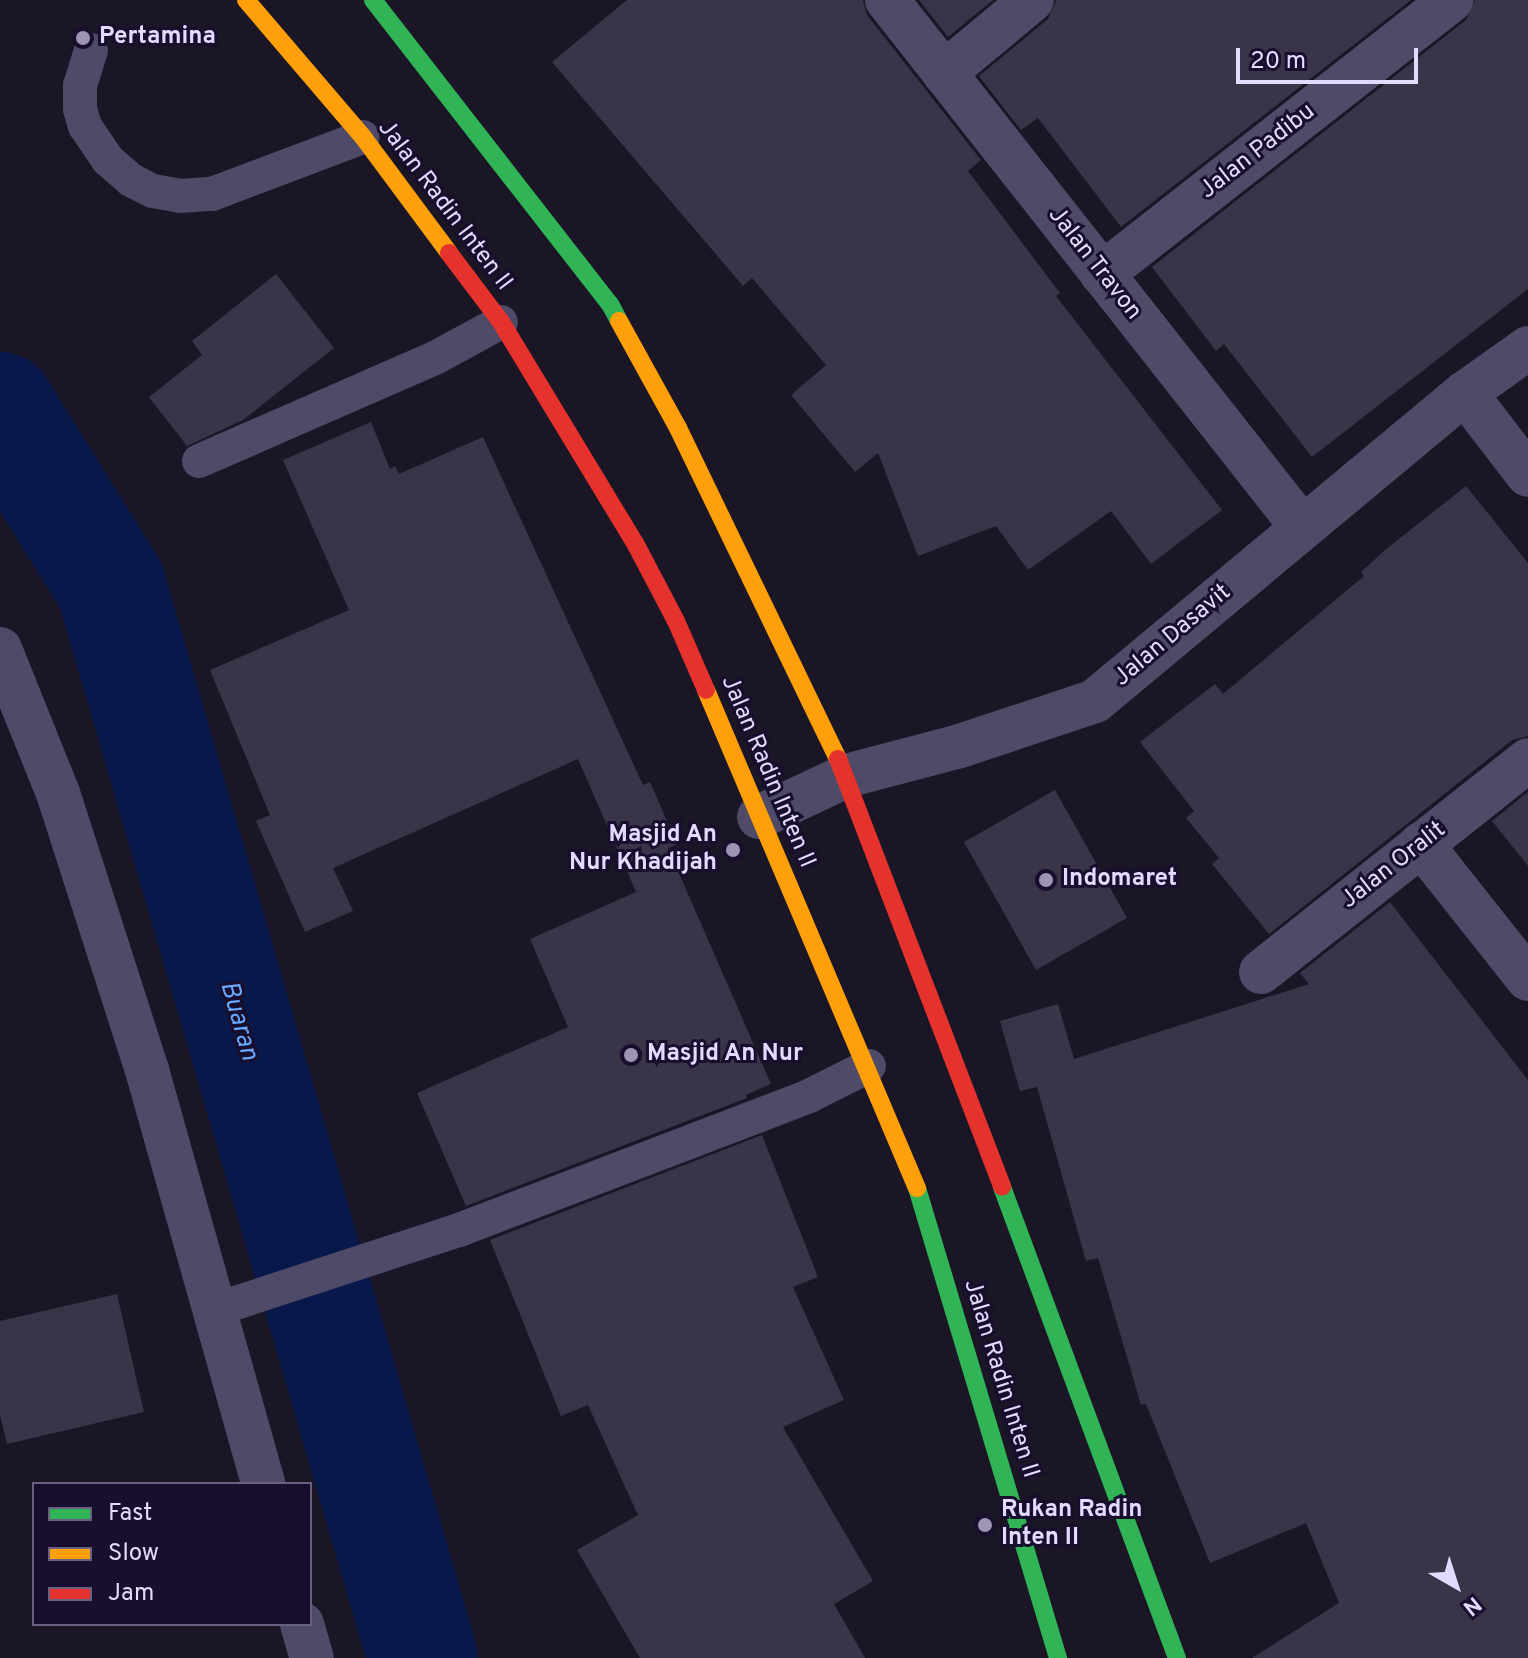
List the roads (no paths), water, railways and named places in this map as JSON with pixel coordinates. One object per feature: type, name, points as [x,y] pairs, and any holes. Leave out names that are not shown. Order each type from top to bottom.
[{"type":"main road","name":"Jalan Radin Inten II","points":[[246,0],[363,137],[501,322],[635,543],[676,621],[911,1167],[1058,1658]]},
{"type":"main road","points":[[373,0],[610,304],[678,428],[827,729],[1177,1658]]},
{"type":"street","name":"Jalan Travon","points":[[887,0],[1302,527]]},
{"type":"street","points":[[944,73],[1032,0]]},
{"type":"street","name":"Jalan Padibu","points":[[1102,274],[1451,0]]},
{"type":"street","name":"Jalan Dasavit","points":[[759,817],[846,776],[960,746],[1095,701],[1465,393],[1528,348]]},
{"type":"street","points":[[1465,393],[1528,475]]},
{"type":"street","points":[[0,649],[58,793],[147,1070],[232,1305],[263,1482]]},
{"type":"street","name":"Jalan Oralit","points":[[1261,972],[1528,760]]},
{"type":"street","points":[[1421,844],[1528,979]]},
{"type":"street","points":[[303,1626],[312,1658]]},
{"type":"lane","points":[[91,50],[80,85],[80,109],[85,126],[108,160],[131,180],[153,191],[180,196],[212,194],[363,137]]},
{"type":"lane","points":[[199,461],[435,358],[501,322]]},
{"type":"lane","points":[[232,1305],[459,1230],[809,1096],[869,1066]]},
{"type":"waterway","name":"Buaran","points":[[0,407],[111,586],[423,1658]]},
{"type":"place","name":"Pertamina","points":[[83,38]]},
{"type":"place","name":"Masjid An Nur Khadijah","points":[[733,850]]},
{"type":"place","name":"Indomaret","points":[[1046,880]]},
{"type":"place","name":"Masjid An Nur","points":[[631,1055]]},
{"type":"place","name":"Rukan Radin Inten II","points":[[985,1525]]}]
